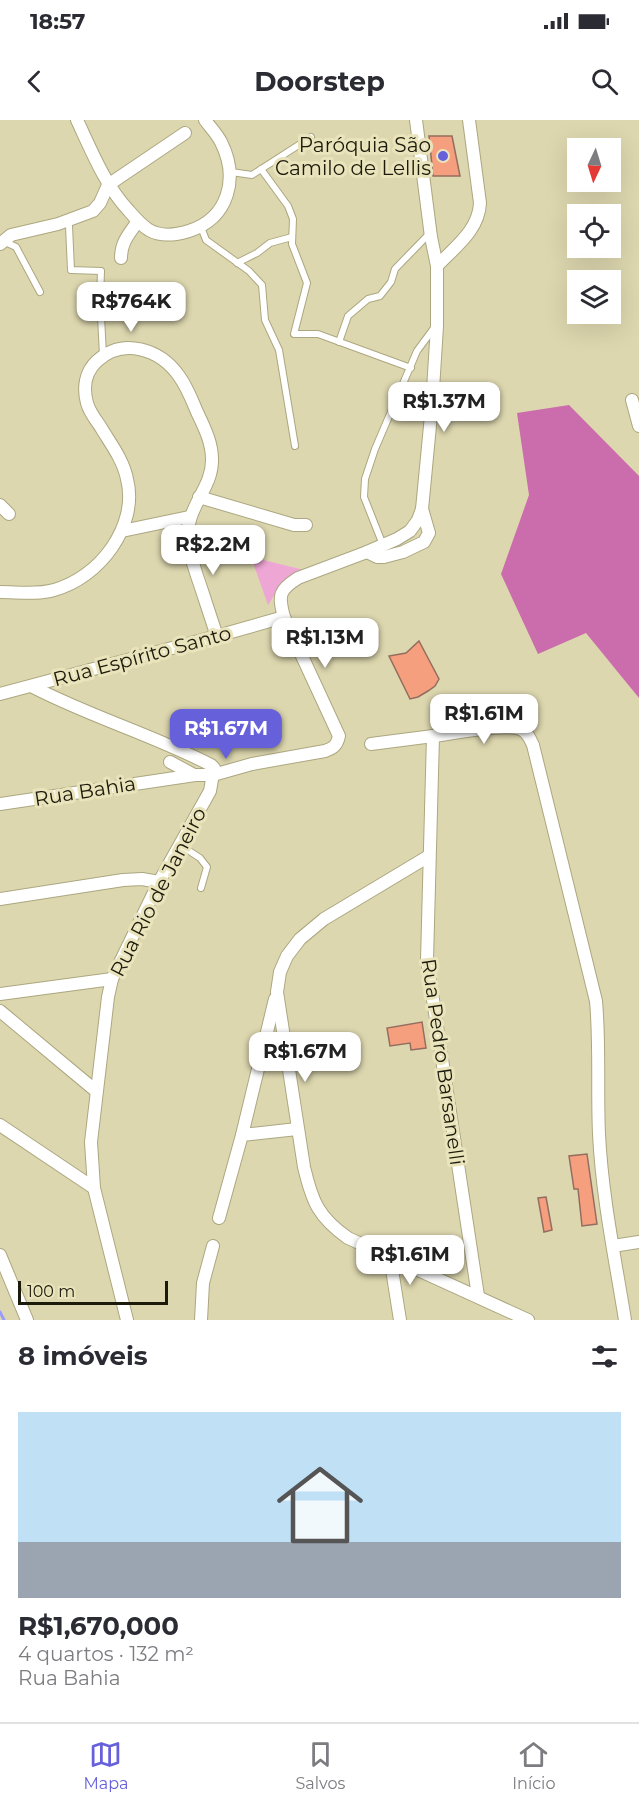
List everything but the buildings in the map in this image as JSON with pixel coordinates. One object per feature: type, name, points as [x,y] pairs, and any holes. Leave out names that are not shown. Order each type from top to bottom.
[{"type":"street","points":[[77,120],[116,197],[138,221],[149,230],[161,234],[179,234],[201,227],[218,213],[225,200],[230,186],[231,172],[227,154],[220,139],[205,120]]},
{"type":"street","points":[[284,616],[280,597],[281,591],[287,584],[367,552],[410,531],[422,509],[432,405],[437,266],[416,120]]},
{"type":"street","points":[[437,266],[467,236],[480,214],[469,120]]},
{"type":"street","points":[[1,242],[11,235],[58,224],[93,211],[100,203],[108,185],[185,133]]},
{"type":"street","points":[[121,258],[121,248],[138,221]]},
{"type":"street","points":[[0,592],[35,593],[71,584],[105,557],[122,531],[129,496],[127,478],[117,454],[87,406],[85,395],[87,376],[96,362],[116,349],[150,351],[170,365],[179,376],[208,436],[211,448],[213,460],[211,474],[189,517],[188,546],[217,636]]},
{"type":"street","points":[[632,399],[639,426]]},
{"type":"street","points":[[199,497],[294,525],[306,525]]},
{"type":"street","points":[[367,552],[377,557],[384,557],[403,552],[424,542],[429,533],[422,509]]},
{"type":"street","points":[[122,531],[189,517]]},
{"type":"street","name":"Rua Espírito Santo","points":[[0,694],[33,687],[284,616]]},
{"type":"street","name":"Rua Bahia","points":[[0,804],[195,775],[213,775],[252,764],[333,748],[338,743],[339,736],[284,616]]},
{"type":"street","points":[[33,687],[64,703],[182,750],[211,765],[214,768],[213,775]]},
{"type":"street","points":[[371,744],[508,727],[521,729],[533,745],[596,1001],[602,1172],[625,1320]]},
{"type":"street","name":"Rua Pedro Barsanelli","points":[[433,736],[427,960],[478,1296]]},
{"type":"street","points":[[153,781],[182,750]]},
{"type":"street","points":[[170,762],[195,775],[202,782],[207,795]]},
{"type":"street","name":"Rua Rio de Janeiro","points":[[127,1320],[94,1188],[91,1142],[112,979],[159,882],[212,785],[213,775]]},
{"type":"street","points":[[219,1218],[242,1135],[280,972],[287,956],[300,939],[324,919],[429,856]]},
{"type":"street","points":[[0,899],[123,880],[142,879],[159,882]]},
{"type":"street","points":[[0,994],[112,979]]},
{"type":"street","points":[[277,992],[297,1129],[311,1194],[320,1212],[332,1227],[348,1238],[478,1296],[523,1319]]},
{"type":"street","points":[[0,1011],[96,1091]]},
{"type":"street","points":[[0,1125],[94,1188]]},
{"type":"street","points":[[242,1135],[297,1129]]},
{"type":"street","points":[[613,1246],[639,1242]]},
{"type":"street","points":[[201,1320],[203,1283],[213,1246]]},
{"type":"street","points":[[0,1255],[27,1320]]},
{"type":"street","points":[[390,1257],[400,1320]]},
{"type":"lane","points":[[231,172],[252,175],[311,137]]},
{"type":"lane","points":[[261,169],[288,206],[293,219],[292,244],[307,283],[294,334],[318,334],[411,368]]},
{"type":"lane","points":[[69,226],[71,270],[101,271],[103,356]]},
{"type":"lane","points":[[201,227],[206,240],[249,271],[262,285],[265,320],[279,350],[295,447]]},
{"type":"lane","points":[[339,342],[348,316],[368,299],[380,296],[391,282],[395,269],[431,233]]},
{"type":"lane","points":[[237,263],[257,253],[270,243],[292,237]]},
{"type":"lane","points":[[1,242],[16,247],[40,292]]},
{"type":"lane","points":[[383,545],[366,504],[364,487],[375,449],[417,351],[436,326]]},
{"type":"lane","points":[[180,845],[204,861],[207,867],[201,888]]},
{"type":"shaded area","points":[[569,405],[639,476],[639,698],[586,633],[538,654],[501,574],[529,495],[517,413]]},
{"type":"shaded area","points":[[251,557],[304,570],[281,585],[268,605]]},
{"type":"waterway","points":[[0,1312],[4,1320]]},
{"type":"place","name":"Paróquia São Camilo de Lellis","points":[[443,156]]}]
